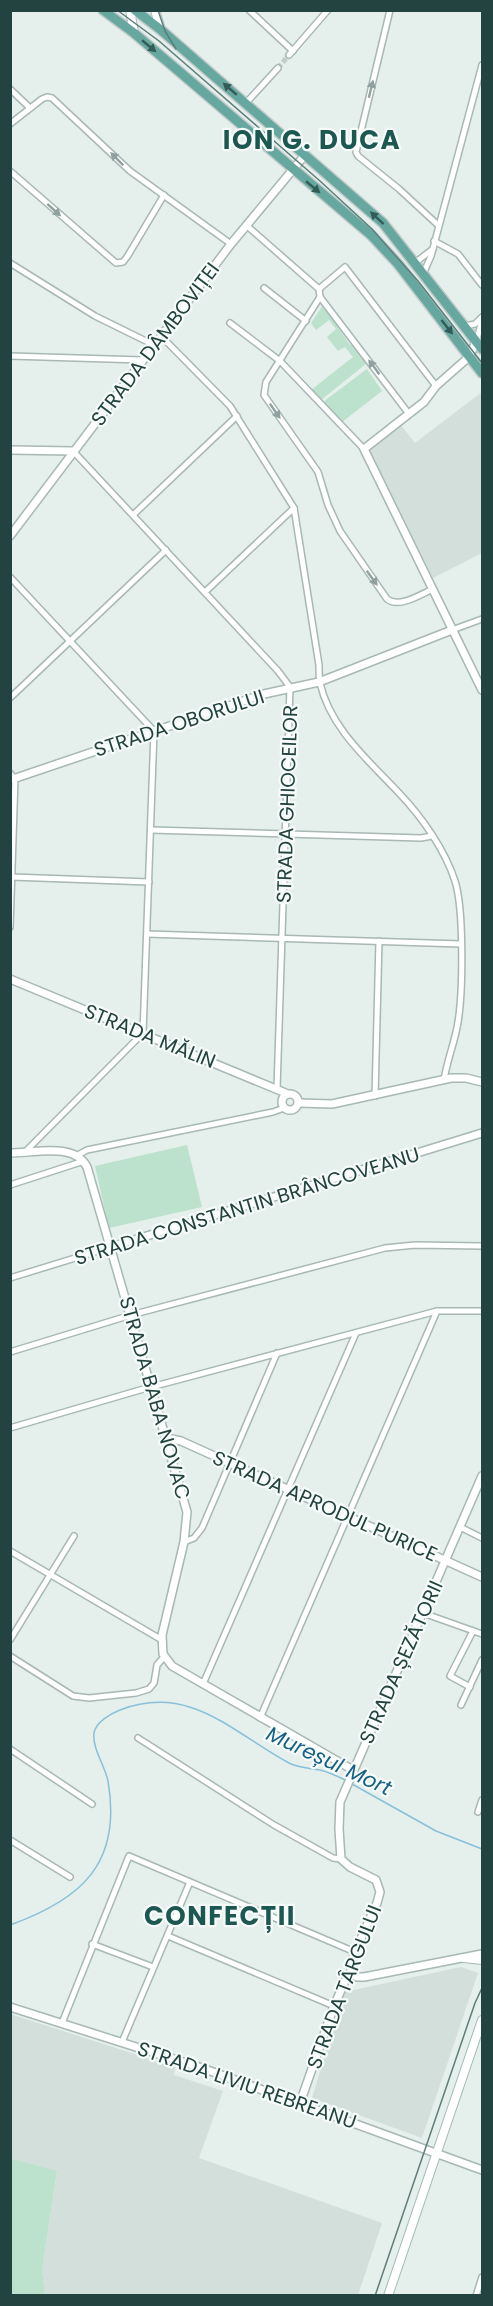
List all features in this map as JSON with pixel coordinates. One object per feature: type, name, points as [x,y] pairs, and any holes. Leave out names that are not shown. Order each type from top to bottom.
[{"type":"main road","points":[[103,10],[134,33],[371,235],[398,264],[483,373]]},
{"type":"main road","points":[[130,10],[134,33]]},
{"type":"main road","points":[[135,10],[383,223],[424,272],[479,345]]},
{"type":"main road","points":[[155,10],[161,30]]},
{"type":"main road","points":[[464,1958],[483,1960]]},
{"type":"main road","points":[[388,2295],[483,2020]]},
{"type":"street","points":[[249,10],[291,53],[328,10]]},
{"type":"street","points":[[390,10],[357,146],[358,156],[438,225]]},
{"type":"street","points":[[424,272],[433,249],[483,65]]},
{"type":"street","points":[[246,103],[278,68]]},
{"type":"street","points":[[10,89],[30,108]]},
{"type":"street","points":[[10,124],[49,97],[54,99],[130,171],[231,244]]},
{"type":"street","name":"STRADA DÂMBOVIȚEI","points":[[10,536],[231,244],[305,155]]},
{"type":"street","points":[[10,171],[112,261],[120,264],[127,257],[164,195]]},
{"type":"street","points":[[246,225],[319,288],[321,297],[409,414]]},
{"type":"street","points":[[434,241],[458,254],[483,285]]},
{"type":"street","points":[[416,262],[433,249]]},
{"type":"street","points":[[10,263],[95,316],[154,345]]},
{"type":"street","points":[[319,288],[345,267],[436,386]]},
{"type":"street","points":[[264,288],[306,321]]},
{"type":"street","points":[[321,297],[264,387],[264,395],[318,471],[328,505],[350,547],[392,603],[399,603],[433,589]]},
{"type":"street","points":[[465,326],[475,324],[483,317]]},
{"type":"street","points":[[364,449],[427,399],[436,386],[470,356],[479,345],[483,317]]},
{"type":"street","points":[[230,323],[280,361],[364,449],[483,690]]},
{"type":"street","points":[[162,337],[220,394],[237,416],[294,508],[319,665],[319,682],[340,726],[365,758],[408,802],[432,836],[452,873],[457,889],[461,944],[459,1014],[444,1080]]},
{"type":"street","points":[[10,356],[142,360]]},
{"type":"street","points":[[132,515],[237,416]]},
{"type":"street","points":[[10,450],[74,452]]},
{"type":"street","name":"STRADA GHIOCEILOR","points":[[74,452],[278,670],[291,687],[277,1089]]},
{"type":"street","points":[[205,592],[294,508]]},
{"type":"street","points":[[10,698],[166,550]]},
{"type":"street","points":[[10,577],[154,731],[143,1033],[24,1153]]},
{"type":"street","name":"STRADA OBORULUI","points":[[12,777],[264,694],[319,682],[483,619]]},
{"type":"street","points":[[10,927],[12,777]]},
{"type":"street","points":[[151,830],[421,838],[432,836]]},
{"type":"street","points":[[12,877],[149,882]]},
{"type":"street","points":[[147,934],[461,944]]},
{"type":"street","points":[[375,1096],[379,941]]},
{"type":"street","name":"STRADA MĂLIN","points":[[10,979],[288,1094]]},
{"type":"street","points":[[299,1103],[332,1104],[458,1077],[483,1082]]},
{"type":"street","points":[[288,1094],[295,1096],[299,1103],[294,1110],[289,1111],[284,1108],[282,1100],[288,1094]]},
{"type":"street","points":[[10,1185],[81,1158],[87,1150],[284,1108]]},
{"type":"street","name":"STRADA CONSTANTIN BRÂNCOVEANU","points":[[10,1278],[483,1133]]},
{"type":"street","points":[[10,1153],[68,1152],[81,1158]]},
{"type":"street","name":"STRADA BABA NOVAC","points":[[81,1158],[111,1247],[187,1512],[184,1542],[162,1643]]},
{"type":"street","points":[[10,1352],[131,1315],[385,1248],[415,1245],[483,1246]]},
{"type":"street","points":[[260,1718],[437,1311]]},
{"type":"street","points":[[10,1428],[152,1387],[437,1311],[483,1311]]},
{"type":"street","points":[[203,1684],[356,1333]]},
{"type":"street","points":[[184,1542],[194,1538],[202,1528],[277,1353]]},
{"type":"street","name":"STRADA APRODUL PURICE","points":[[166,1438],[181,1441],[483,1577]]},
{"type":"street","name":"STRADA ȘEZĂTORII","points":[[341,1859],[339,1813],[340,1802],[347,1783],[445,1560],[480,1490],[483,1476]]},
{"type":"street","points":[[460,1527],[483,1538]]},
{"type":"street","points":[[10,1640],[74,1536]]},
{"type":"street","points":[[10,1551],[162,1643],[164,1657],[172,1666],[353,1770]]},
{"type":"street","points":[[423,1613],[483,1634]]},
{"type":"street","points":[[470,1687],[450,1676],[472,1631]]},
{"type":"street","points":[[10,1656],[73,1696],[104,1698],[149,1689],[154,1683],[157,1665],[164,1657]]},
{"type":"street","points":[[461,1704],[483,1660]]},
{"type":"street","points":[[138,1738],[274,1825],[333,1858],[341,1859]]},
{"type":"street","points":[[10,1749],[92,1804]]},
{"type":"street","points":[[478,1812],[483,1800]]},
{"type":"street","points":[[10,1840],[70,1877]]},
{"type":"street","points":[[62,2023],[129,1856],[355,1952]]},
{"type":"street","name":"STRADA TÂRGULUI","points":[[300,2103],[334,2006],[351,1973],[355,1952],[377,1903],[379,1889],[374,1878],[350,1867],[341,1859]]},
{"type":"street","points":[[122,2042],[190,1882]]},
{"type":"street","points":[[168,1936],[334,2006]]},
{"type":"street","points":[[92,1944],[153,1967]]},
{"type":"street","points":[[351,1973],[354,1976],[364,1977],[483,1954]]},
{"type":"street","name":"STRADA LIVIU REBREANU","points":[[10,2007],[122,2042],[300,2103],[483,2170]]},
{"type":"street","points":[[476,2295],[483,2277]]},
{"type":"shaded area","points":[[482,392],[482,553],[433,578],[369,449],[400,424],[415,443]]},
{"type":"shaded area","points":[[461,1967],[478,1973],[422,2138],[312,2098],[344,1992]]},
{"type":"shaded area","points":[[10,2014],[175,2067],[174,2075],[223,2091],[199,2158],[382,2223],[358,2295],[45,2295],[42,2269],[57,2172],[11,2158]]},
{"type":"green space","points":[[323,305],[350,345],[353,344],[367,363],[321,400],[311,390],[353,357],[345,347],[338,351],[327,337],[336,329],[329,320],[316,330],[311,323]]},
{"type":"green space","points":[[367,369],[382,391],[342,422],[323,402]]},
{"type":"green space","points":[[187,1145],[202,1207],[109,1228],[95,1166]]},
{"type":"green space","points":[[10,2158],[57,2171],[42,2269],[45,2295],[11,2295]]},
{"type":"waterway","name":"Mureșul Mort","points":[[10,1925],[36,1915],[77,1889],[92,1874],[102,1855],[109,1834],[111,1809],[108,1781],[95,1745],[94,1733],[100,1722],[120,1710],[145,1703],[168,1703],[189,1707],[210,1715],[289,1763],[333,1774],[345,1780]]},
{"type":"waterway","name":"Mureșul Mort","points":[[352,1784],[436,1831],[482,1849]]},
{"type":"tunnel","points":[[278,68],[289,55]]},
{"type":"tram line","points":[[117,10],[159,41],[372,229],[418,281],[482,363]]},
{"type":"tram line","points":[[158,10],[165,31],[176,49]]},
{"type":"tram line","points":[[375,2296],[482,1988]]},
{"type":"district","name":"ION G. DUCA","points":[[312,140]]},
{"type":"district","name":"CONFECȚII","points":[[220,1916]]}]
